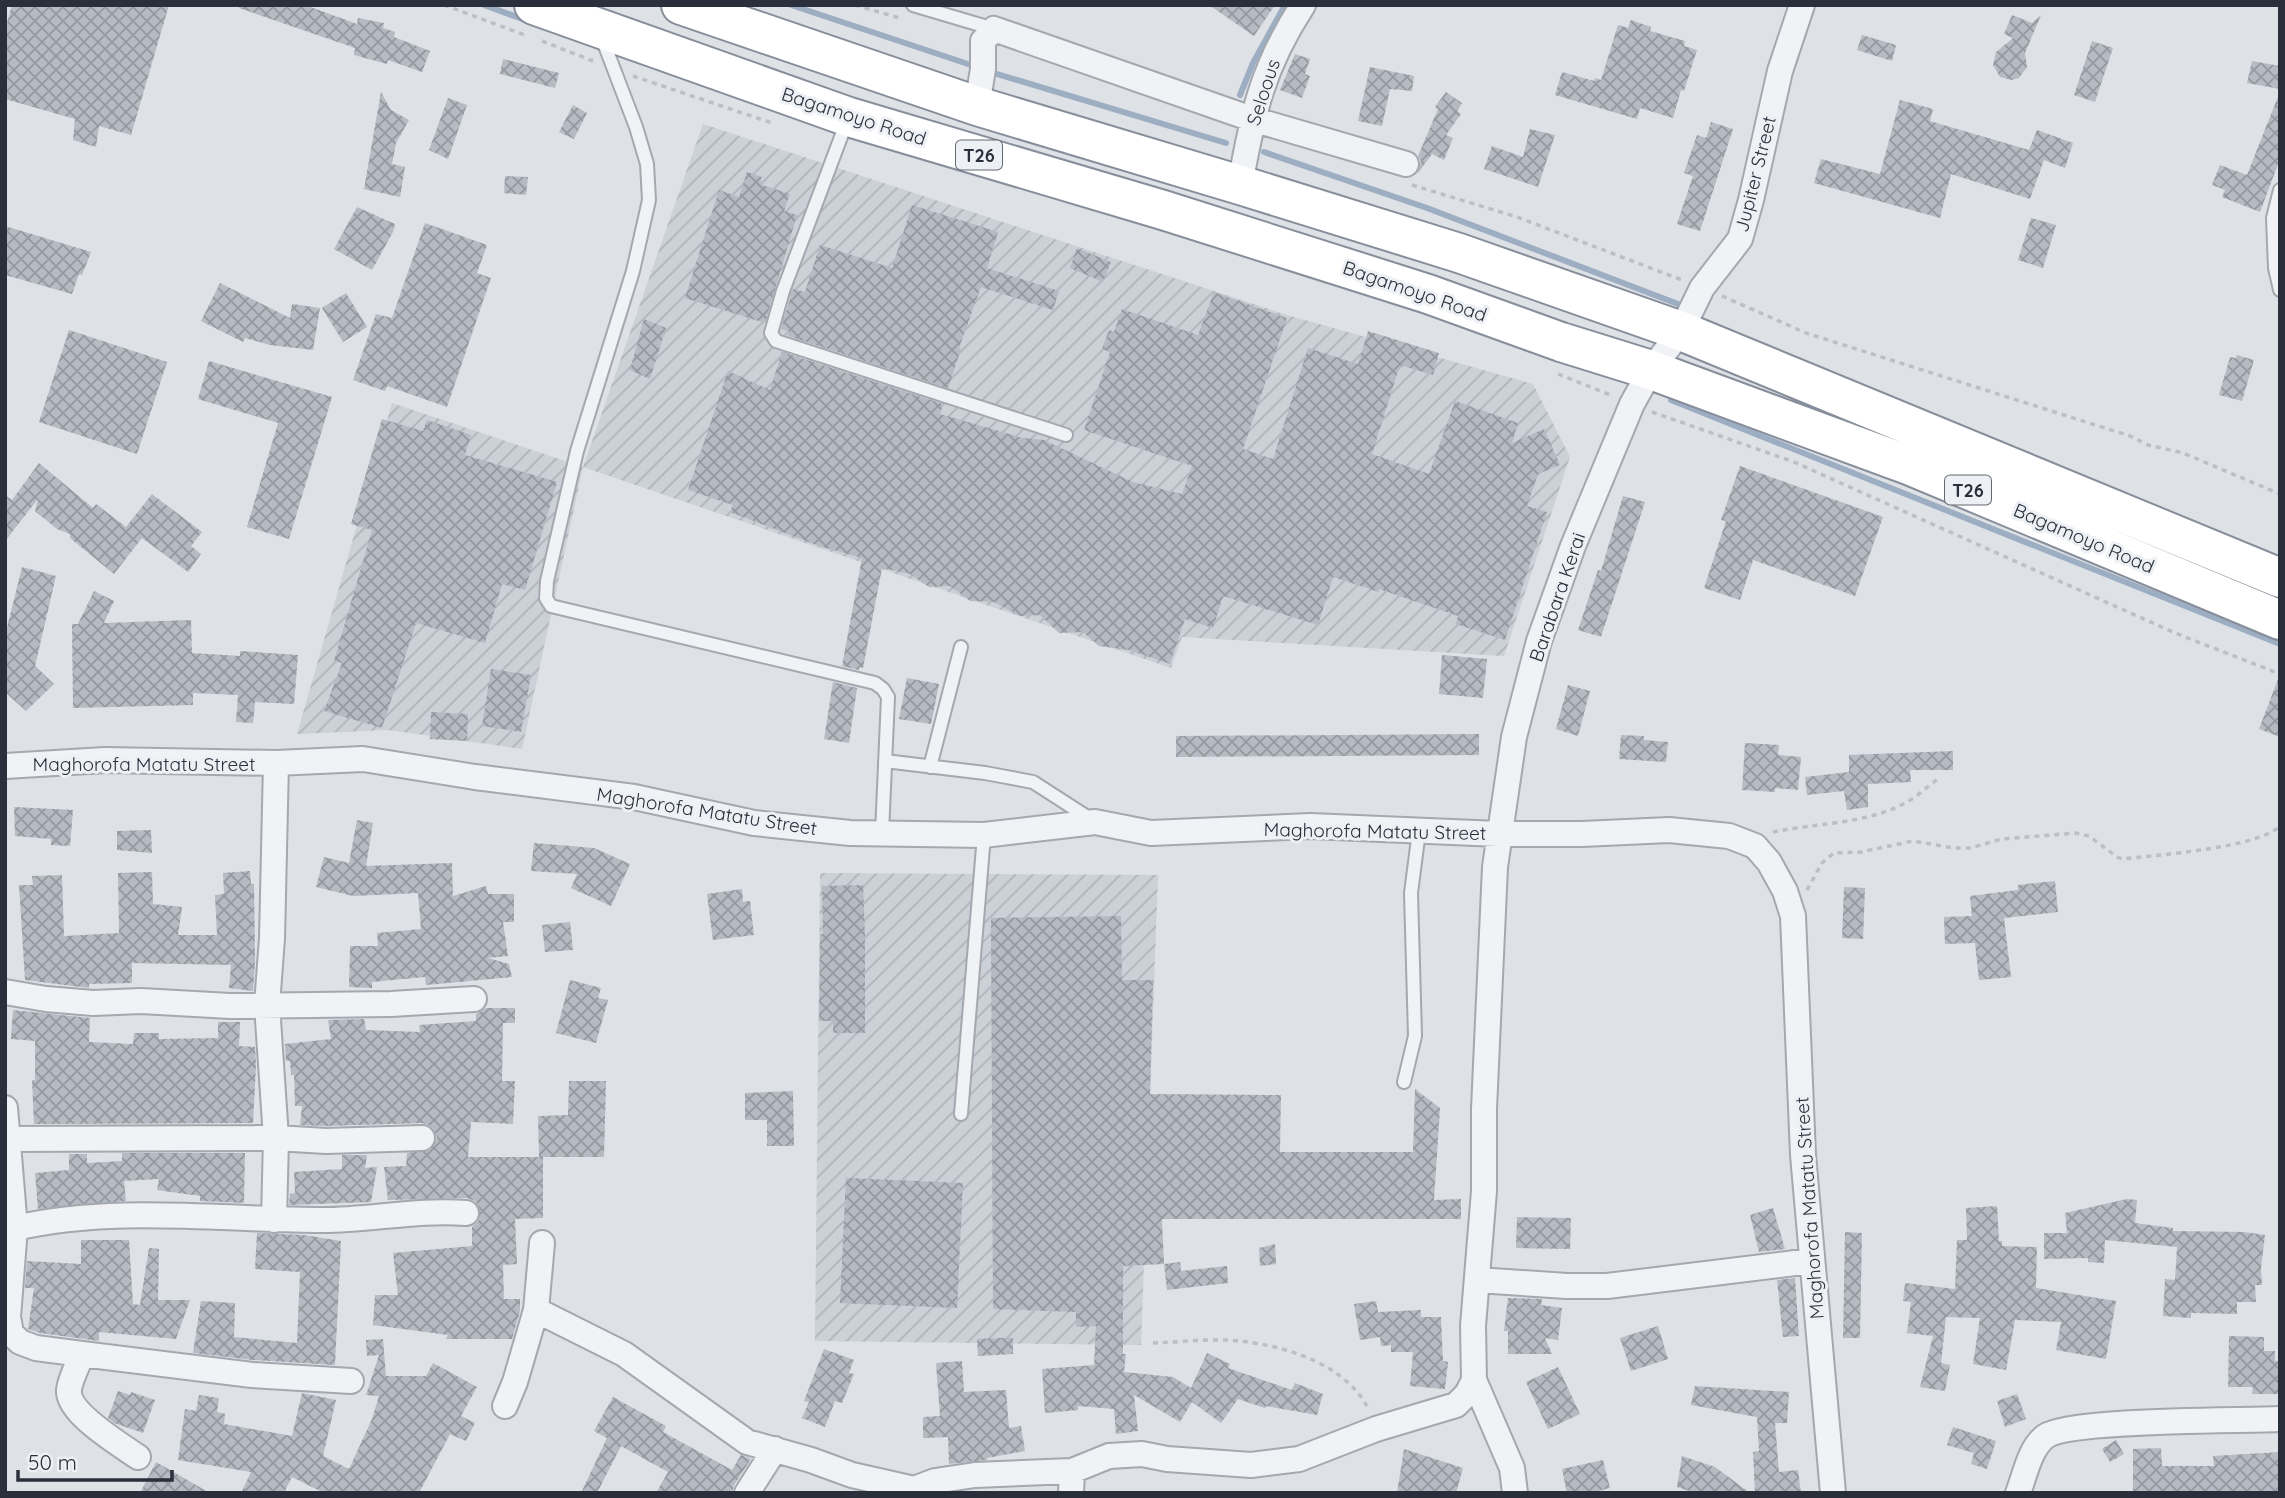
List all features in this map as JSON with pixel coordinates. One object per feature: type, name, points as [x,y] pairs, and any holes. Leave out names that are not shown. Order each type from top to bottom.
[{"type":"highway","name":"Bagamoyo Road","points":[[534,5],[596,45],[1163,210],[1428,294],[1561,342],[1651,370],[1911,466],[2280,620]]},
{"type":"highway","name":"Bagamoyo Road","points":[[681,5],[976,106],[1459,253],[1681,331],[2280,578]]},
{"type":"street","name":"Seloous","points":[[1240,185],[1261,86],[1277,48],[1303,5]]},
{"type":"street","name":"Jupiter Street","points":[[1651,370],[1681,331],[1702,288],[1740,239],[1780,71],[1802,5]]},
{"type":"street","points":[[976,106],[983,69],[983,41],[994,29],[1406,174]]},
{"type":"street","name":"Barabara Kerai","points":[[1474,1380],[1473,1326],[1484,1191],[1484,1109],[1495,867],[1514,737],[1539,642],[1573,546],[1632,404],[1651,370]]},
{"type":"street","name":"Maghorofa Matatu Street","points":[[5,766],[105,760],[276,763],[363,759],[475,777],[634,797],[754,823],[850,833],[984,835],[1095,822],[1151,833],[1310,826],[1499,834],[1669,830],[1736,838],[1755,846],[1769,862],[1793,916],[1802,1155],[1833,1493]]},
{"type":"street","points":[[274,1220],[276,1138],[267,1005],[272,938],[276,763]]},
{"type":"street","points":[[5,992],[93,1003],[391,1004],[474,999]]},
{"type":"street","points":[[5,1108],[15,1228],[7,1323],[11,1333],[20,1342],[36,1348],[252,1375],[351,1381]]},
{"type":"street","points":[[7,1139],[276,1138],[326,1141],[422,1138]]},
{"type":"street","points":[[15,1228],[46,1221],[139,1216],[187,1215],[274,1220],[382,1218],[444,1211],[466,1213]]},
{"type":"street","points":[[505,1406],[536,1310],[542,1243]]},
{"type":"street","points":[[1477,1280],[1607,1286],[1811,1261]]},
{"type":"street","points":[[536,1310],[624,1354],[747,1442],[852,1475],[914,1491],[935,1481],[975,1475],[1072,1482],[1109,1456],[1142,1454],[1219,1463],[1279,1463],[1299,1459],[1376,1429],[1456,1405],[1467,1394],[1474,1380]]},
{"type":"street","points":[[82,1354],[69,1389],[70,1398],[78,1411],[138,1457]]},
{"type":"street","points":[[1474,1380],[1512,1468],[1514,1493]]},
{"type":"street","points":[[2018,1493],[2036,1448],[2045,1437],[2056,1432],[2104,1425],[2280,1419]]},
{"type":"street","points":[[747,1493],[775,1449]]},
{"type":"lane","points":[[913,5],[994,29]]},
{"type":"lane","points":[[596,45],[636,127],[647,164],[649,200],[633,271],[577,451],[547,581],[547,601],[551,606],[875,683],[884,689],[888,697],[882,833]]},
{"type":"lane","points":[[849,117],[783,291],[771,333],[776,341],[1066,435]]},
{"type":"lane","points":[[2280,190],[2273,218],[2275,268],[2280,290]]},
{"type":"lane","points":[[930,767],[961,647]]},
{"type":"lane","points":[[885,761],[1033,782],[1095,822]]},
{"type":"lane","points":[[1404,1082],[1415,1036],[1411,893],[1419,831]]},
{"type":"lane","points":[[961,1114],[984,835]]},
{"type":"path","points":[[444,5],[596,45]]},
{"type":"path","points":[[621,72],[776,124]]},
{"type":"path","points":[[1406,174],[1702,288],[1806,333],[2117,432],[2148,445],[2183,453],[2280,494]]},
{"type":"path","points":[[1632,404],[1794,462],[2175,633],[2280,674]]},
{"type":"path","points":[[1736,838],[1889,811],[1909,801],[1938,779]]},
{"type":"path","points":[[1793,916],[1822,863],[1834,853],[1861,852],[1913,841],[1970,848],[2002,839],[2031,838],[2064,832],[2089,836],[2122,859],[2247,842],[2273,833],[2280,826]]},
{"type":"path","points":[[1153,1343],[1239,1341],[1305,1357],[1352,1384],[1363,1398],[1376,1429]]},
{"type":"shaded area","points":[[703,124],[1287,315],[1533,384],[1570,457],[1504,656],[1182,637],[1171,668],[583,467]]},
{"type":"shaded area","points":[[392,403],[583,467],[522,749],[388,730],[297,734]]},
{"type":"shaded area","points":[[820,873],[1158,875],[1141,1345],[815,1341]]},
{"type":"building","points":[[12,5],[169,5],[131,135],[99,126],[96,147],[73,140],[75,119],[5,99],[5,30]]},
{"type":"building","points":[[239,5],[305,5],[357,24],[358,18],[384,23],[383,28],[395,32],[394,37],[430,51],[422,72],[388,60],[387,64],[354,55],[355,48],[239,8]]},
{"type":"building","points":[[1209,5],[1275,5],[1254,36]]},
{"type":"building","points":[[2012,15],[2032,23],[2041,15],[2025,53],[2027,67],[2019,78],[2012,80],[2000,77],[1993,65],[1996,52],[2013,38],[2004,34]]},
{"type":"building","points":[[1631,20],[1651,27],[1650,31],[1685,41],[1684,46],[1697,50],[1673,118],[1640,108],[1637,119],[1555,95],[1562,72],[1594,81],[1595,78],[1601,80],[1618,25],[1628,28]]},
{"type":"building","points":[[1862,35],[1896,45],[1892,61],[1857,50]]},
{"type":"building","points":[[2092,41],[2113,48],[2095,102],[2074,95]]},
{"type":"building","points":[[1295,54],[1310,59],[1305,74],[1310,76],[1302,98],[1280,90]]},
{"type":"building","points":[[503,59],[559,73],[555,88],[500,74]]},
{"type":"building","points":[[2252,61],[2280,66],[2280,89],[2247,83]]},
{"type":"building","points":[[1370,67],[1414,76],[1412,91],[1390,89],[1382,126],[1358,121]]},
{"type":"building","points":[[381,92],[391,110],[409,120],[396,143],[392,164],[405,167],[400,197],[364,189]]},
{"type":"building","points":[[1446,92],[1462,103],[1457,111],[1461,114],[1446,135],[1453,138],[1444,160],[1432,154],[1418,173],[1421,161],[1418,156],[1438,109],[1435,107]]},
{"type":"building","points":[[2279,94],[2280,159],[2260,212],[2222,197],[2225,190],[2212,185],[2220,165],[2247,175]]},
{"type":"building","points":[[448,98],[467,105],[448,159],[429,150]]},
{"type":"building","points":[[1900,100],[1933,109],[1930,121],[2029,150],[2037,130],[2073,143],[2065,168],[2044,160],[2030,199],[1951,174],[1940,218],[1814,183],[1821,159],[1880,174]]},
{"type":"building","points":[[573,105],[587,113],[574,139],[559,132]]},
{"type":"building","points":[[1711,122],[1733,129],[1700,231],[1677,224],[1693,176],[1684,173],[1697,135],[1706,138]]},
{"type":"building","points":[[1530,129],[1555,135],[1538,187],[1484,169],[1492,146],[1523,157]]},
{"type":"building","points":[[747,172],[762,177],[760,184],[790,194],[784,211],[797,215],[765,323],[685,298],[719,190],[739,197]]},
{"type":"building","points":[[505,176],[528,177],[526,195],[504,193]]},
{"type":"building","points":[[912,205],[998,232],[987,268],[1059,291],[1053,310],[981,287],[948,388],[788,336],[789,331],[781,329],[793,289],[805,292],[820,245],[892,268]]},
{"type":"building","points":[[357,207],[395,224],[372,270],[334,249]]},
{"type":"building","points":[[2031,218],[2056,225],[2043,268],[2018,260]]},
{"type":"building","points":[[425,223],[487,245],[477,273],[491,278],[447,407],[387,386],[385,391],[353,380],[376,314],[392,318]]},
{"type":"building","points":[[5,226],[91,252],[72,294],[5,275]]},
{"type":"building","points":[[1077,248],[1111,262],[1103,282],[1070,268]]},
{"type":"building","points":[[220,283],[290,318],[292,304],[320,308],[313,350],[270,345],[245,338],[243,342],[201,321]]},
{"type":"building","points":[[1214,292],[1287,318],[1243,449],[1273,459],[1308,348],[1358,364],[1368,331],[1439,353],[1433,375],[1400,365],[1372,454],[1429,474],[1455,401],[1518,423],[1512,443],[1544,429],[1560,465],[1538,474],[1527,506],[1547,512],[1505,640],[1456,624],[1458,616],[1379,589],[1379,592],[1333,577],[1318,625],[1223,596],[1213,628],[1185,619],[1170,664],[1129,650],[1099,646],[1083,632],[1059,633],[1040,615],[1020,616],[994,602],[970,601],[950,586],[929,587],[910,574],[882,568],[863,668],[860,667],[859,670],[842,666],[862,558],[819,546],[730,512],[733,505],[688,490],[728,371],[770,390],[782,352],[943,404],[940,414],[1023,438],[1044,440],[1133,482],[1182,494],[1192,466],[1084,430],[1110,352],[1102,349],[1109,330],[1114,332],[1122,309],[1198,335]]},
{"type":"building","points":[[346,293],[367,327],[343,342],[322,308]]},
{"type":"building","points":[[644,319],[666,328],[650,379],[630,370]]},
{"type":"building","points":[[69,330],[167,362],[137,454],[39,422]]},
{"type":"building","points":[[2237,355],[2254,360],[2242,401],[2219,395],[2230,357],[2236,358]]},
{"type":"building","points":[[209,361],[332,397],[289,539],[247,527],[278,423],[198,399]]},
{"type":"building","points":[[382,419],[423,431],[427,420],[471,435],[465,455],[557,482],[525,590],[502,584],[485,643],[416,623],[382,728],[324,711],[342,663],[334,661],[372,530],[351,524]]},
{"type":"building","points":[[39,463],[93,508],[96,504],[126,527],[152,494],[202,532],[191,546],[201,554],[188,572],[142,538],[114,574],[70,538],[70,534],[57,529],[35,511],[38,499],[5,541],[5,495],[12,500]]},
{"type":"building","points":[[1740,466],[1883,517],[1855,596],[1753,560],[1740,600],[1704,588],[1726,521],[1721,520]]},
{"type":"building","points":[[1623,496],[1645,502],[1601,637],[1578,630],[1598,570],[1601,571]]},
{"type":"building","points":[[22,567],[56,576],[35,666],[54,684],[26,711],[5,692],[5,636]]},
{"type":"building","points":[[94,591],[114,601],[104,623],[191,620],[192,653],[240,656],[240,651],[298,655],[294,704],[255,702],[253,723],[236,722],[238,695],[193,693],[193,705],[73,708],[72,624],[78,624]]},
{"type":"building","points":[[1442,655],[1487,659],[1483,698],[1439,694]]},
{"type":"building","points":[[491,669],[531,675],[521,732],[482,726]]},
{"type":"building","points":[[907,678],[939,684],[931,724],[899,719]]},
{"type":"building","points":[[2280,679],[2280,737],[2259,729]]},
{"type":"building","points":[[833,682],[857,688],[849,743],[824,739]]},
{"type":"building","points":[[1568,685],[1590,691],[1578,736],[1556,729]]},
{"type":"building","points":[[431,712],[468,714],[467,741],[430,739]]},
{"type":"building","points":[[1479,734],[1479,755],[1176,757],[1176,736]]},
{"type":"building","points":[[1621,735],[1644,736],[1644,740],[1668,742],[1666,762],[1619,759]]},
{"type":"building","points":[[1745,743],[1779,745],[1778,755],[1801,757],[1798,790],[1742,790]]},
{"type":"building","points":[[1953,751],[1953,770],[1910,770],[1911,782],[1868,784],[1868,807],[1847,810],[1844,791],[1807,795],[1805,777],[1849,772],[1849,755]]},
{"type":"building","points":[[14,807],[73,810],[70,846],[51,845],[51,839],[15,836]]},
{"type":"building","points":[[357,820],[373,823],[366,866],[452,863],[453,896],[486,886],[488,894],[514,894],[514,922],[503,922],[508,956],[488,958],[509,964],[512,977],[426,985],[425,977],[372,982],[372,988],[349,987],[350,946],[378,946],[377,933],[421,929],[418,893],[353,896],[316,887],[324,857],[349,863]]},
{"type":"building","points":[[151,830],[152,853],[117,850],[117,831]]},
{"type":"building","points":[[534,843],[594,848],[630,864],[611,906],[571,888],[577,874],[531,871]]},
{"type":"building","points":[[250,871],[251,884],[254,884],[253,991],[229,988],[231,965],[132,963],[132,983],[89,984],[89,988],[25,980],[19,885],[33,885],[32,876],[62,875],[64,936],[119,933],[118,873],[152,872],[153,904],[182,907],[178,935],[217,935],[215,895],[224,894],[223,873]]},
{"type":"building","points":[[2055,881],[2058,912],[2004,918],[2011,977],[1979,980],[1975,943],[1945,944],[1944,917],[1972,916],[1970,896],[2018,890],[2018,885]]},
{"type":"building","points":[[863,885],[865,1033],[833,1033],[833,1021],[819,1021],[822,886]]},
{"type":"building","points":[[1844,887],[1865,888],[1863,939],[1842,938]]},
{"type":"building","points":[[742,889],[743,902],[750,901],[754,935],[713,940],[707,894]]},
{"type":"building","points":[[1121,916],[1122,980],[1153,980],[1150,1094],[1281,1095],[1280,1152],[1413,1152],[1415,1089],[1440,1108],[1434,1200],[1461,1199],[1461,1219],[1162,1219],[1164,1264],[1123,1266],[1123,1354],[1126,1354],[1124,1372],[1173,1377],[1191,1388],[1207,1353],[1230,1364],[1228,1368],[1292,1390],[1295,1383],[1323,1394],[1317,1415],[1266,1406],[1265,1408],[1238,1399],[1221,1423],[1192,1402],[1180,1422],[1134,1395],[1138,1431],[1116,1434],[1114,1409],[1078,1406],[1078,1410],[1045,1413],[1042,1369],[1094,1365],[1096,1326],[1076,1327],[1076,1312],[993,1309],[991,918]]},
{"type":"building","points":[[570,922],[573,950],[545,952],[542,925]]},
{"type":"building","points":[[570,980],[601,988],[598,998],[608,1000],[596,1043],[556,1033]]},
{"type":"building","points":[[486,1008],[515,1008],[515,1023],[503,1023],[502,1081],[515,1081],[513,1124],[471,1122],[468,1157],[539,1157],[538,1116],[568,1115],[569,1081],[606,1081],[604,1157],[543,1157],[543,1218],[515,1219],[517,1264],[503,1265],[504,1299],[520,1299],[520,1311],[512,1339],[446,1339],[448,1335],[373,1325],[375,1295],[398,1295],[393,1253],[472,1246],[472,1227],[479,1220],[479,1207],[475,1201],[467,1198],[388,1200],[384,1167],[406,1166],[407,1153],[430,1150],[437,1138],[434,1130],[422,1123],[300,1125],[302,1106],[295,1106],[294,1075],[291,1075],[290,1061],[286,1061],[285,1044],[331,1039],[328,1020],[364,1019],[366,1030],[420,1032],[419,1025],[476,1021],[476,1014]]},
{"type":"building","points":[[13,1010],[90,1018],[89,1042],[133,1044],[134,1033],[159,1033],[159,1039],[218,1038],[218,1022],[240,1022],[239,1046],[255,1047],[253,1123],[34,1124],[32,1080],[35,1080],[35,1041],[11,1039]]},
{"type":"building","points":[[793,1091],[794,1146],[767,1146],[767,1120],[745,1120],[745,1093]]},
{"type":"building","points":[[122,1153],[245,1153],[244,1203],[200,1201],[200,1196],[157,1190],[159,1179],[124,1181],[126,1201],[38,1209],[35,1173],[69,1170],[69,1154],[87,1154],[87,1163],[122,1161]]},
{"type":"building","points":[[342,1155],[367,1155],[365,1168],[377,1167],[371,1202],[289,1205],[290,1194],[295,1193],[294,1172],[342,1169]]},
{"type":"building","points":[[846,1178],[963,1183],[957,1308],[840,1303]]},
{"type":"building","points":[[2127,1199],[2137,1200],[2135,1223],[2173,1228],[2173,1231],[2265,1235],[2262,1285],[2255,1285],[2256,1302],[2237,1302],[2237,1314],[2191,1313],[2191,1318],[2163,1316],[2165,1279],[2175,1280],[2177,1247],[2105,1240],[2104,1263],[2088,1262],[2088,1258],[2044,1259],[2044,1233],[2067,1233],[2065,1213]]},
{"type":"building","points":[[1997,1206],[1999,1241],[2002,1241],[2002,1246],[2037,1247],[2036,1288],[2116,1301],[2106,1359],[2056,1350],[2061,1322],[2015,1320],[2006,1370],[1973,1364],[1980,1318],[1946,1317],[1941,1363],[1950,1365],[1945,1391],[1920,1387],[1933,1336],[1907,1333],[1911,1302],[1903,1301],[1905,1283],[1955,1289],[1957,1240],[1967,1240],[1966,1208]]},
{"type":"building","points":[[1773,1208],[1785,1249],[1759,1252],[1750,1215]]},
{"type":"building","points":[[1517,1217],[1571,1218],[1570,1249],[1516,1248]]},
{"type":"building","points":[[1845,1232],[1862,1233],[1860,1338],[1843,1338]]},
{"type":"building","points":[[257,1233],[304,1235],[341,1241],[335,1365],[193,1353],[201,1301],[235,1303],[234,1337],[297,1343],[300,1272],[255,1269]]},
{"type":"building","points":[[81,1240],[129,1240],[133,1304],[140,1305],[149,1248],[159,1249],[158,1300],[190,1300],[176,1339],[99,1332],[99,1341],[28,1329],[34,1288],[25,1288],[27,1261],[81,1264]]},
{"type":"building","points":[[1275,1244],[1276,1264],[1260,1266],[1259,1248]]},
{"type":"building","points":[[1180,1262],[1181,1271],[1227,1266],[1228,1283],[1167,1290],[1164,1264]]},
{"type":"building","points":[[1795,1278],[1799,1336],[1783,1337],[1777,1280]]},
{"type":"building","points":[[1508,1298],[1542,1299],[1541,1305],[1562,1308],[1558,1340],[1545,1338],[1552,1354],[1508,1354],[1508,1331],[1504,1331]]},
{"type":"building","points":[[1376,1301],[1378,1312],[1421,1310],[1421,1317],[1441,1317],[1443,1361],[1448,1362],[1445,1389],[1410,1386],[1413,1352],[1391,1352],[1391,1345],[1381,1346],[1380,1337],[1360,1340],[1354,1304]]},
{"type":"building","points":[[1658,1326],[1668,1359],[1631,1371],[1620,1338]]},
{"type":"building","points":[[2229,1336],[2264,1337],[2264,1351],[2275,1351],[2275,1361],[2280,1361],[2280,1394],[2252,1394],[2253,1387],[2228,1387]]},
{"type":"building","points":[[1013,1338],[1013,1354],[978,1356],[977,1339]]},
{"type":"building","points":[[383,1339],[386,1376],[426,1376],[433,1363],[477,1387],[461,1416],[475,1423],[466,1441],[450,1434],[419,1493],[324,1493],[292,1477],[284,1493],[241,1493],[251,1472],[178,1460],[185,1409],[196,1411],[199,1395],[219,1398],[217,1412],[225,1414],[224,1424],[292,1436],[302,1393],[336,1400],[323,1456],[349,1469],[372,1419],[379,1396],[366,1395],[379,1355],[367,1356],[366,1340]]},
{"type":"building","points":[[824,1349],[854,1360],[849,1373],[854,1374],[842,1403],[835,1401],[825,1427],[802,1418],[809,1402],[804,1401]]},
{"type":"building","points":[[962,1361],[964,1392],[1006,1390],[1009,1428],[1021,1426],[1025,1451],[987,1460],[949,1464],[948,1437],[923,1438],[923,1417],[940,1416],[936,1363]]},
{"type":"building","points":[[1558,1367],[1580,1414],[1548,1429],[1526,1382]]},
{"type":"building","points":[[1695,1386],[1789,1392],[1787,1423],[1775,1423],[1779,1472],[1798,1470],[1801,1493],[1755,1493],[1753,1452],[1759,1451],[1757,1417],[1691,1405]]},
{"type":"building","points":[[118,1391],[130,1395],[131,1392],[155,1400],[143,1433],[114,1423],[108,1418]]},
{"type":"building","points":[[2017,1394],[2026,1419],[2005,1427],[1997,1401]]},
{"type":"building","points":[[613,1397],[666,1426],[663,1432],[732,1470],[741,1455],[751,1459],[734,1485],[732,1493],[656,1493],[668,1472],[621,1446],[597,1493],[581,1493],[607,1438],[594,1431]]},
{"type":"building","points":[[1953,1427],[1996,1441],[1987,1469],[1971,1464],[1974,1453],[1947,1445]]},
{"type":"building","points":[[2116,1440],[2124,1454],[2110,1462],[2102,1449]]},
{"type":"building","points":[[2161,1448],[2162,1466],[2214,1466],[2213,1456],[2280,1452],[2280,1493],[2133,1493],[2133,1449]]},
{"type":"building","points":[[1404,1449],[1463,1468],[1456,1493],[1397,1493]]},
{"type":"building","points":[[1682,1456],[1715,1467],[1750,1493],[1695,1493],[1677,1487]]},
{"type":"building","points":[[1603,1460],[1610,1488],[1591,1493],[1567,1493],[1562,1469]]},
{"type":"building","points":[[156,1462],[210,1493],[140,1493]]},
{"type":"waterway","points":[[484,5],[528,21]]},
{"type":"waterway","points":[[791,5],[977,67]]},
{"type":"waterway","points":[[1240,95],[1253,63],[1285,5]]},
{"type":"waterway","points":[[987,71],[1226,143]]},
{"type":"waterway","points":[[1264,152],[1427,208],[1678,304]]},
{"type":"waterway","points":[[1671,400],[2280,644]]}]
